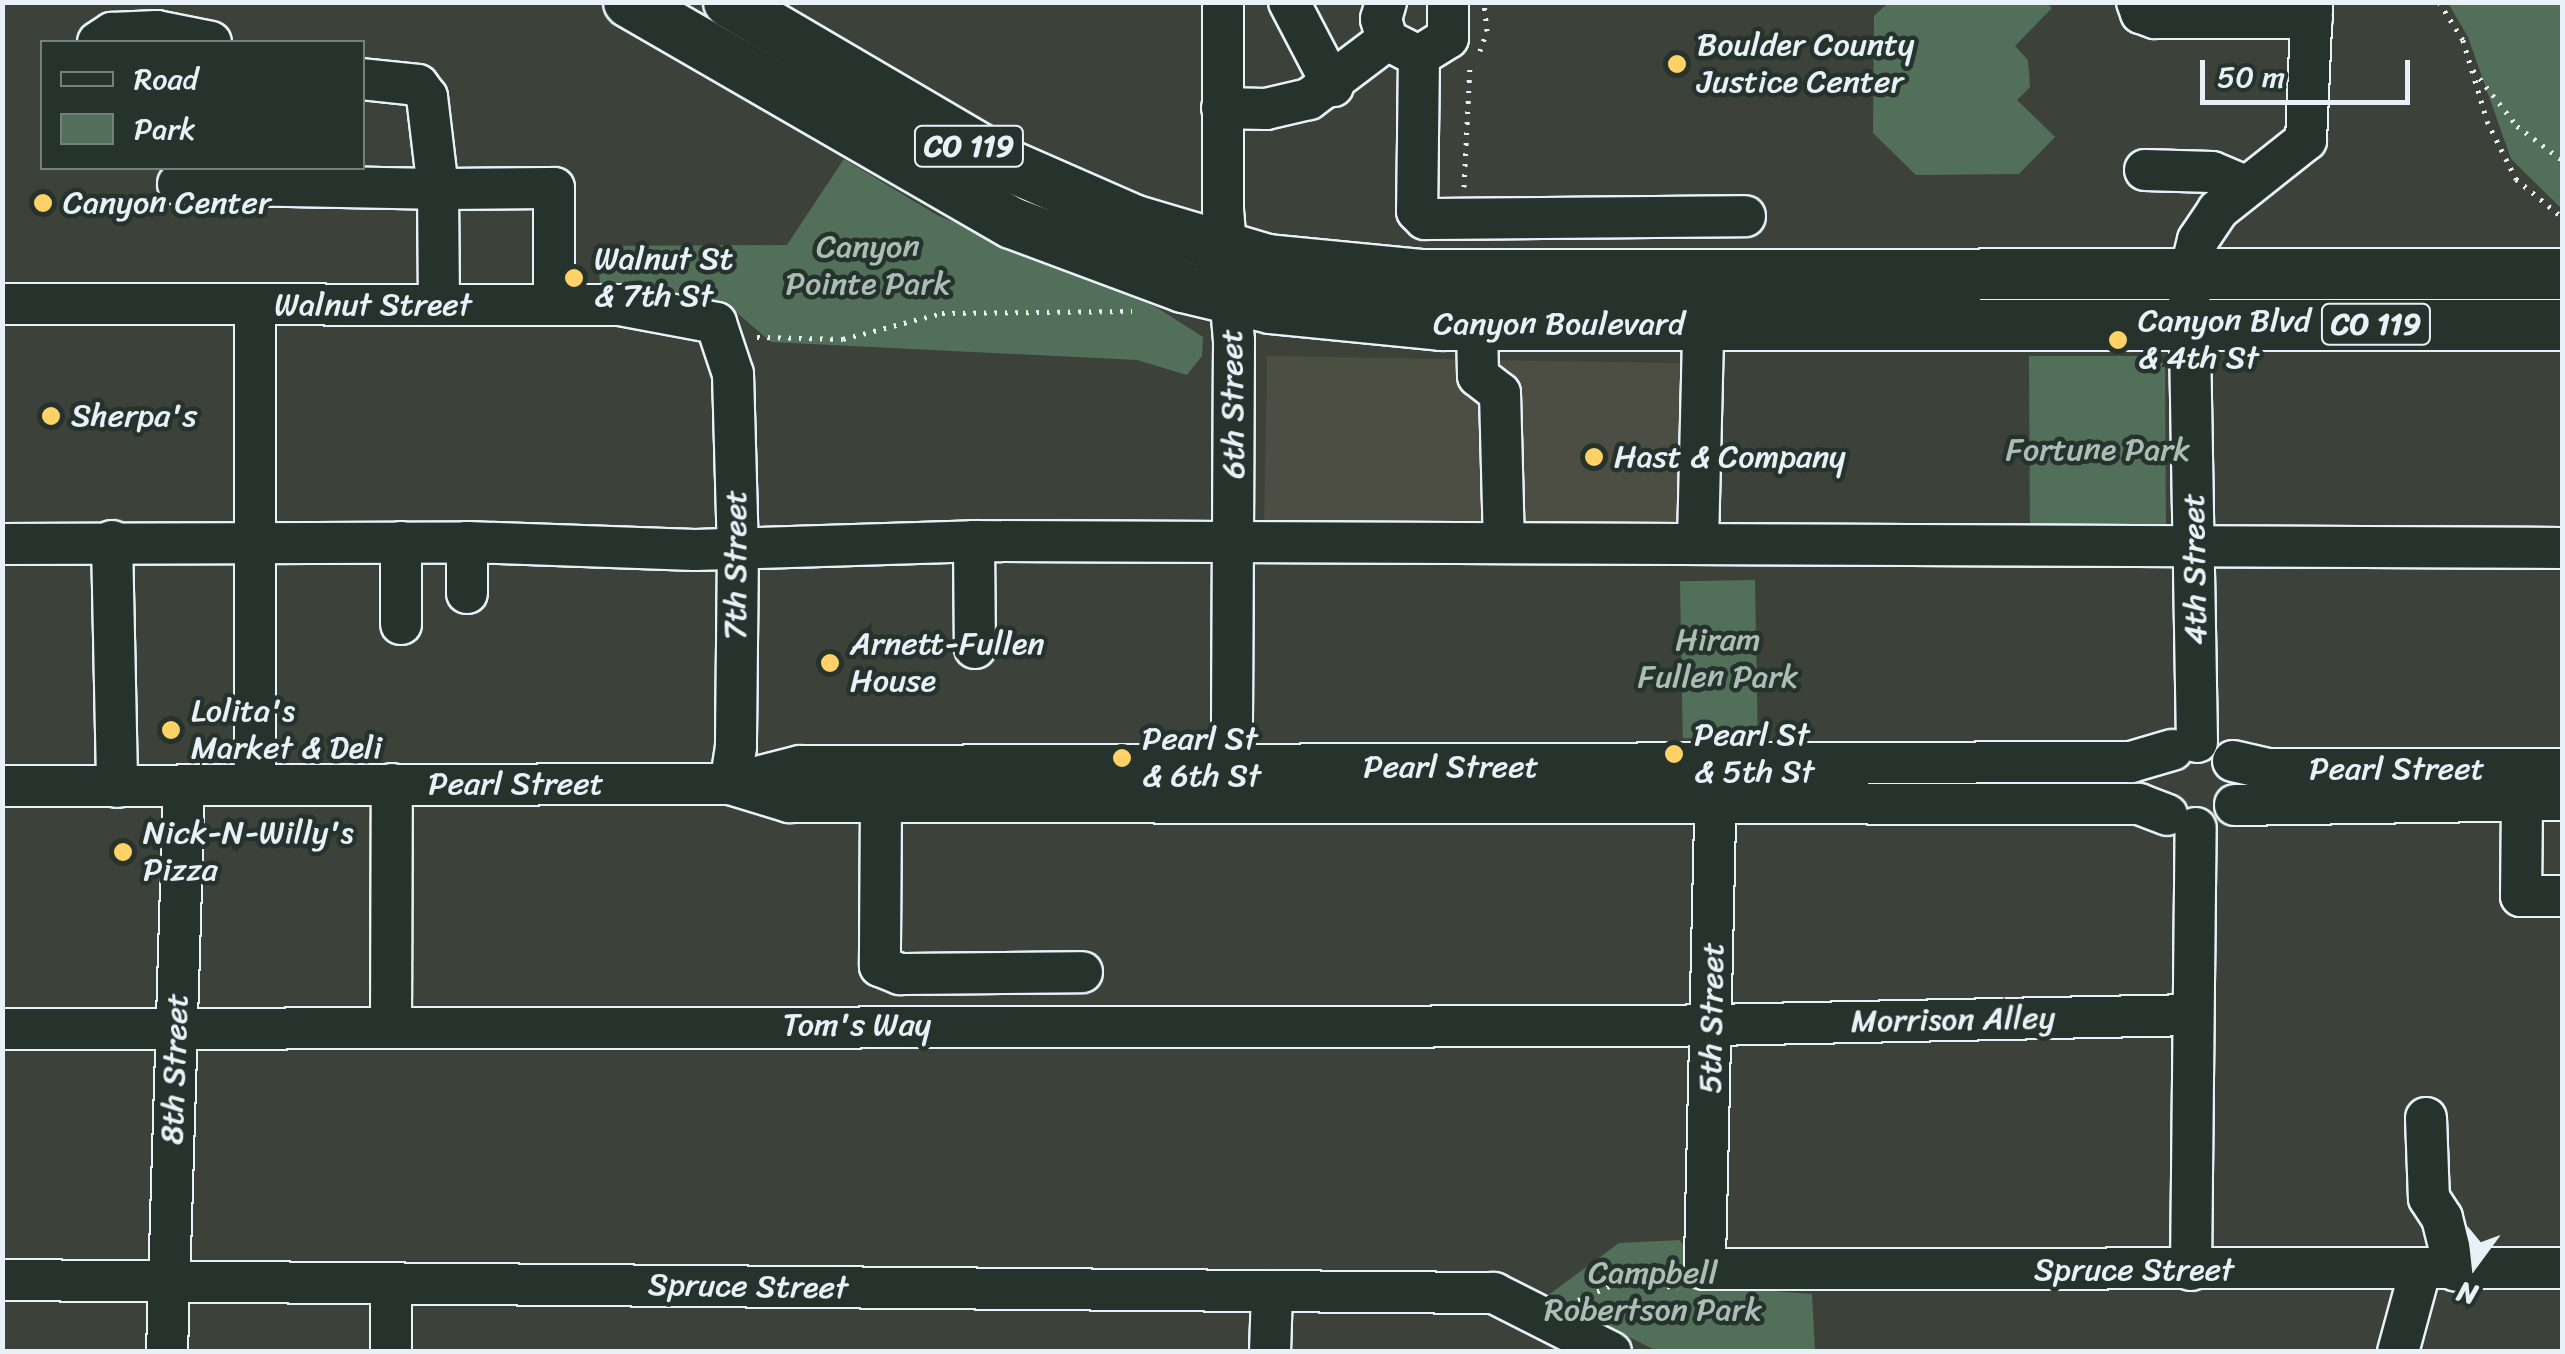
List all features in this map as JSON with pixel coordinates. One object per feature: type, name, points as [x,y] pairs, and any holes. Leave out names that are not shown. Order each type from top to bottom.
[{"type":"main road","name":"Canyon Boulevard","points":[[629,2],[953,194],[1103,259],[1232,300],[1365,320],[1477,324],[1704,300]]},
{"type":"main road","name":"Canyon Boulevard","points":[[729,2],[1002,163],[1136,221],[1227,249],[1421,275],[1704,300],[2189,300],[2562,325]]},
{"type":"main road","name":"Canyon Boulevard","points":[[2189,300],[2562,274]]},
{"type":"street","name":"6th Street","points":[[1222,2],[1222,108],[1232,300],[1232,786]]},
{"type":"street","points":[[1288,2],[1333,86]]},
{"type":"street","points":[[1222,108],[1286,106],[1333,86],[1397,33],[1448,38],[1448,2]]},
{"type":"street","points":[[2137,2],[2140,13],[2155,18],[2312,10],[2306,140],[2243,185],[2207,225],[2189,300]]},
{"type":"street","points":[[102,40],[112,34],[157,31],[201,40]]},
{"type":"street","points":[[1397,33],[1417,211],[1426,219],[1745,216]]},
{"type":"street","points":[[365,79],[418,85],[427,97],[438,188],[439,304]]},
{"type":"street","points":[[2145,170],[2212,172],[2243,185]]},
{"type":"street","points":[[178,184],[554,188],[554,304]]},
{"type":"street","points":[[1698,542],[1704,300]]},
{"type":"street","name":"4th Street","points":[[2184,746],[2195,551],[2189,300]]},
{"type":"street","name":"Walnut Street","points":[[2,304],[554,304],[687,312],[716,323],[733,343]]},
{"type":"street","points":[[255,306],[255,785]]},
{"type":"street","points":[[1477,324],[1478,376],[1500,392],[1504,542]]},
{"type":"street","name":"7th Street","points":[[730,784],[736,747],[738,549],[733,343]]},
{"type":"street","points":[[112,541],[117,787]]},
{"type":"street","points":[[2,544],[466,542],[738,549],[974,541],[1698,542],[2195,551],[2562,548]]},
{"type":"street","points":[[974,541],[976,648]]},
{"type":"street","points":[[401,624],[402,542]]},
{"type":"street","points":[[466,542],[467,593]]},
{"type":"street","points":[[2182,821],[2225,818],[2236,806],[2240,775],[2233,761],[2184,746],[2155,781],[2182,821],[2193,1016],[2191,1270]]},
{"type":"street","name":"Pearl Street","points":[[1716,785],[2131,762],[2184,746]]},
{"type":"street","name":"Pearl Street","points":[[2233,761],[2269,769],[2562,769]]},
{"type":"street","name":"Pearl Street","points":[[2,786],[730,784],[800,766],[1232,786]]},
{"type":"street","points":[[391,1025],[392,784]]},
{"type":"street","name":"Pearl Street","points":[[730,784],[789,802],[881,803],[1232,786],[1716,785],[2139,804],[2182,821]]},
{"type":"street","name":"5th Street","points":[[1705,1269],[1716,785]]},
{"type":"street","name":"8th Street","points":[[167,1352],[184,786]]},
{"type":"street","name":"Pearl Street","points":[[2236,806],[2562,800]]},
{"type":"street","points":[[2522,802],[2521,896],[2562,896]]},
{"type":"street","points":[[881,803],[880,966],[900,974],[1082,972]]},
{"type":"street","name":"Morrison Alley","points":[[1712,1024],[2193,1016]]},
{"type":"street","name":"Tom's Way","points":[[2,1029],[1712,1024]]},
{"type":"street","points":[[2398,1352],[2438,1270],[2442,1218],[2429,1198],[2426,1118]]},
{"type":"street","name":"Spruce Street","points":[[1705,1269],[2562,1268]]},
{"type":"street","name":"Spruce Street","points":[[2,1280],[1494,1293],[1545,1318]]},
{"type":"street","points":[[391,1352],[392,1284]]},
{"type":"street","points":[[1270,1352],[1272,1292]]},
{"type":"street","points":[[1545,1318],[1611,1352]]},
{"type":"path","points":[[1464,220],[1465,80],[1485,46],[1483,2]]},
{"type":"path","points":[[2439,2],[2463,40],[2487,121],[2516,179],[2562,217]]},
{"type":"path","points":[[2471,68],[2517,126],[2562,160]]},
{"type":"path","points":[[733,343],[843,339],[942,314],[1146,312]]},
{"type":"path","points":[[1545,1318],[1638,1273],[1692,1298],[1705,1269]]},
{"type":"shaded area","points":[[1267,356],[1688,363],[1685,536],[1264,529]]},
{"type":"green space","points":[[2046,2],[2052,8],[2015,46],[2028,60],[2030,87],[2017,100],[2055,137],[2019,174],[1916,175],[1873,133],[1874,16],[1888,3]]},
{"type":"green space","points":[[2448,3],[2562,3],[2562,209],[2511,159],[2468,37]]},
{"type":"green space","name":"Canyon Pointe Park","points":[[844,159],[937,215],[1156,307],[1203,337],[1202,356],[1187,375],[1137,360],[771,342],[735,311],[690,294],[600,285],[597,246],[787,245]]},
{"type":"green space","name":"Fortune Park","points":[[2029,356],[2151,356],[2165,365],[2166,536],[2030,536]]},
{"type":"green space","name":"Hiram Fullen Park","points":[[1755,580],[1758,737],[1683,738],[1680,581]]},
{"type":"green space","name":"Campbell Robertson Park","points":[[1680,1240],[1702,1274],[1733,1288],[1812,1294],[1815,1351],[1657,1351],[1547,1296],[1619,1243]]},
{"type":"place","name":"Boulder County Justice Center","points":[[1677,64]]},
{"type":"place","name":"Canyon Center","points":[[43,203]]},
{"type":"place","name":"Walnut St & 7th St","points":[[574,278]]},
{"type":"place","name":"Canyon Blvd & 4th St","points":[[2118,340]]},
{"type":"place","name":"Sherpa's","points":[[51,416]]},
{"type":"place","name":"Hast & Company","points":[[1594,457]]},
{"type":"place","name":"Arnett-Fullen House","points":[[830,663]]},
{"type":"place","name":"Lolita's Market & Deli","points":[[171,730]]},
{"type":"place","name":"Pearl St & 5th St","points":[[1674,754]]},
{"type":"place","name":"Pearl St & 6th St","points":[[1122,758]]},
{"type":"place","name":"Nick-N-Willy's Pizza","points":[[123,852]]}]
